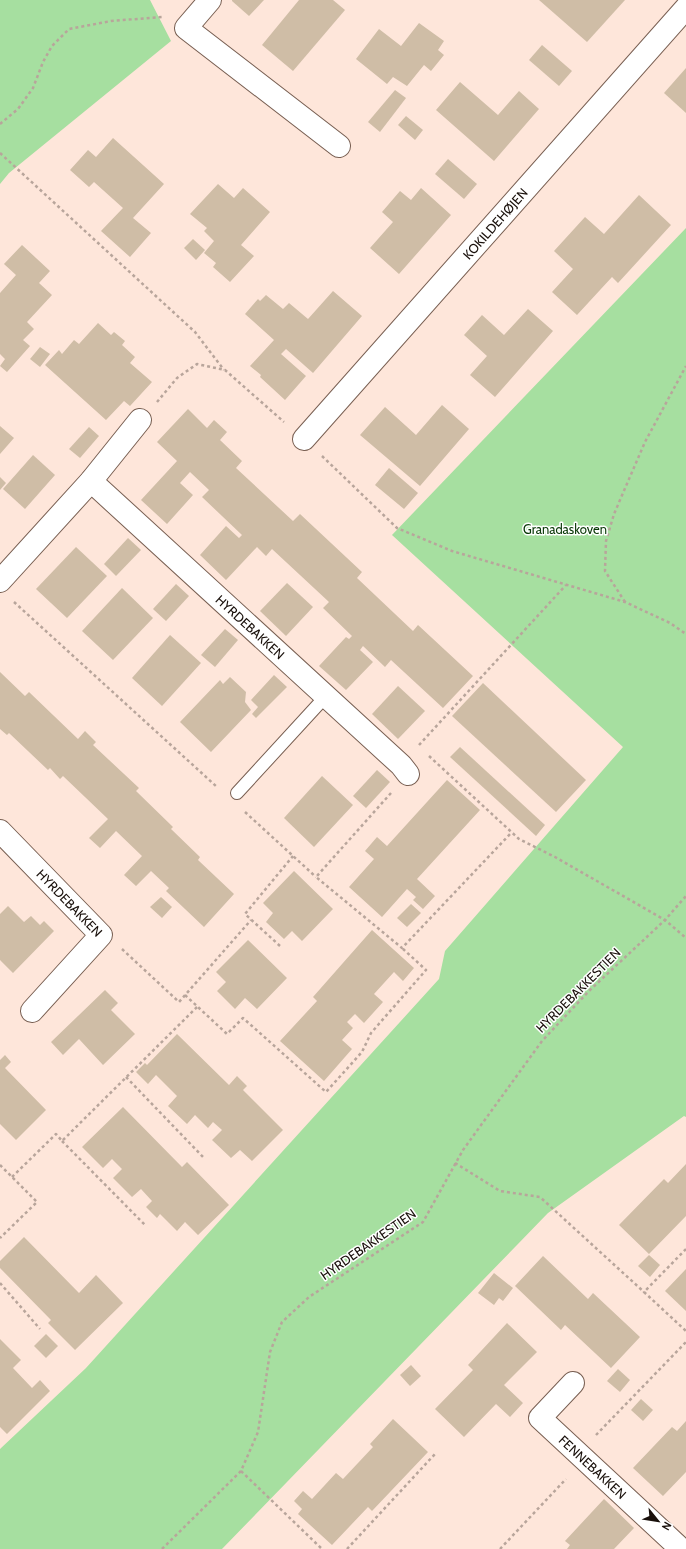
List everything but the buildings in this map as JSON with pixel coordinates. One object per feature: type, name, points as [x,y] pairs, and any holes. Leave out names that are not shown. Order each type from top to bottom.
[{"type":"street","points":[[210,0],[186,28],[339,146]]},
{"type":"street","name":"KOKILDEHØJEN","points":[[304,439],[686,8]]},
{"type":"street","points":[[0,581],[91,481],[140,420]]},
{"type":"street","name":"HYRDEBAKKEN","points":[[91,481],[401,764],[408,774]]},
{"type":"street","name":"HYRDEBAKKEN","points":[[0,831],[101,935],[32,1012]]},
{"type":"street","name":"FENNEBAKKEN","points":[[573,1383],[540,1418],[681,1549]]},
{"type":"lane","points":[[237,793],[326,696]]},
{"type":"path","points":[[0,124],[18,108],[33,88],[43,62],[52,46],[69,29],[111,21],[164,17],[186,28]]},
{"type":"path","points":[[0,153],[195,332],[225,370],[304,439],[397,528],[452,551],[625,602],[670,623],[686,634]]},
{"type":"path","points":[[140,420],[177,378],[197,364],[225,370]]},
{"type":"path","points":[[625,602],[606,571],[606,541],[614,514],[645,442],[686,366]]},
{"type":"path","points":[[420,744],[566,585]]},
{"type":"path","points":[[12,600],[219,789]]},
{"type":"path","points":[[316,876],[408,774],[428,755],[519,839],[562,861],[665,920],[686,938]]},
{"type":"path","points":[[185,995],[227,1034],[243,1018],[326,1092],[362,1052],[371,1033],[426,970],[293,856],[242,810]]},
{"type":"path","points":[[402,948],[512,832]]},
{"type":"path","points":[[280,946],[245,914],[293,856]]},
{"type":"path","name":"HYRDEBAKKESTIEN","points":[[162,1549],[241,1471],[258,1432],[270,1352],[282,1322],[309,1297],[423,1222],[463,1150],[542,1041],[589,991],[665,920],[686,896]]},
{"type":"path","points":[[101,935],[122,950],[179,1002],[251,920]]},
{"type":"path","points":[[62,1141],[197,1006]]},
{"type":"path","points":[[126,1077],[203,1157]]},
{"type":"path","points":[[12,1177],[56,1134],[146,1226]]},
{"type":"path","points":[[456,1163],[500,1190],[540,1197],[686,1331]]},
{"type":"path","points":[[0,1165],[37,1202],[0,1238]]},
{"type":"path","points":[[644,1292],[686,1249]]},
{"type":"path","points":[[0,1283],[40,1329]]},
{"type":"path","points":[[500,1549],[581,1457],[686,1342]]},
{"type":"path","points":[[347,1549],[435,1454]]},
{"type":"path","points":[[241,1471],[322,1549]]},
{"type":"green space","points":[[0,0],[150,0],[171,41],[9,173],[0,184]]},
{"type":"green space","name":"Granadaskoven","points":[[686,228],[686,1117],[684,1116],[548,1213],[222,1549],[0,1549],[0,1449],[86,1368],[439,979],[445,951],[623,747],[392,535]]}]
